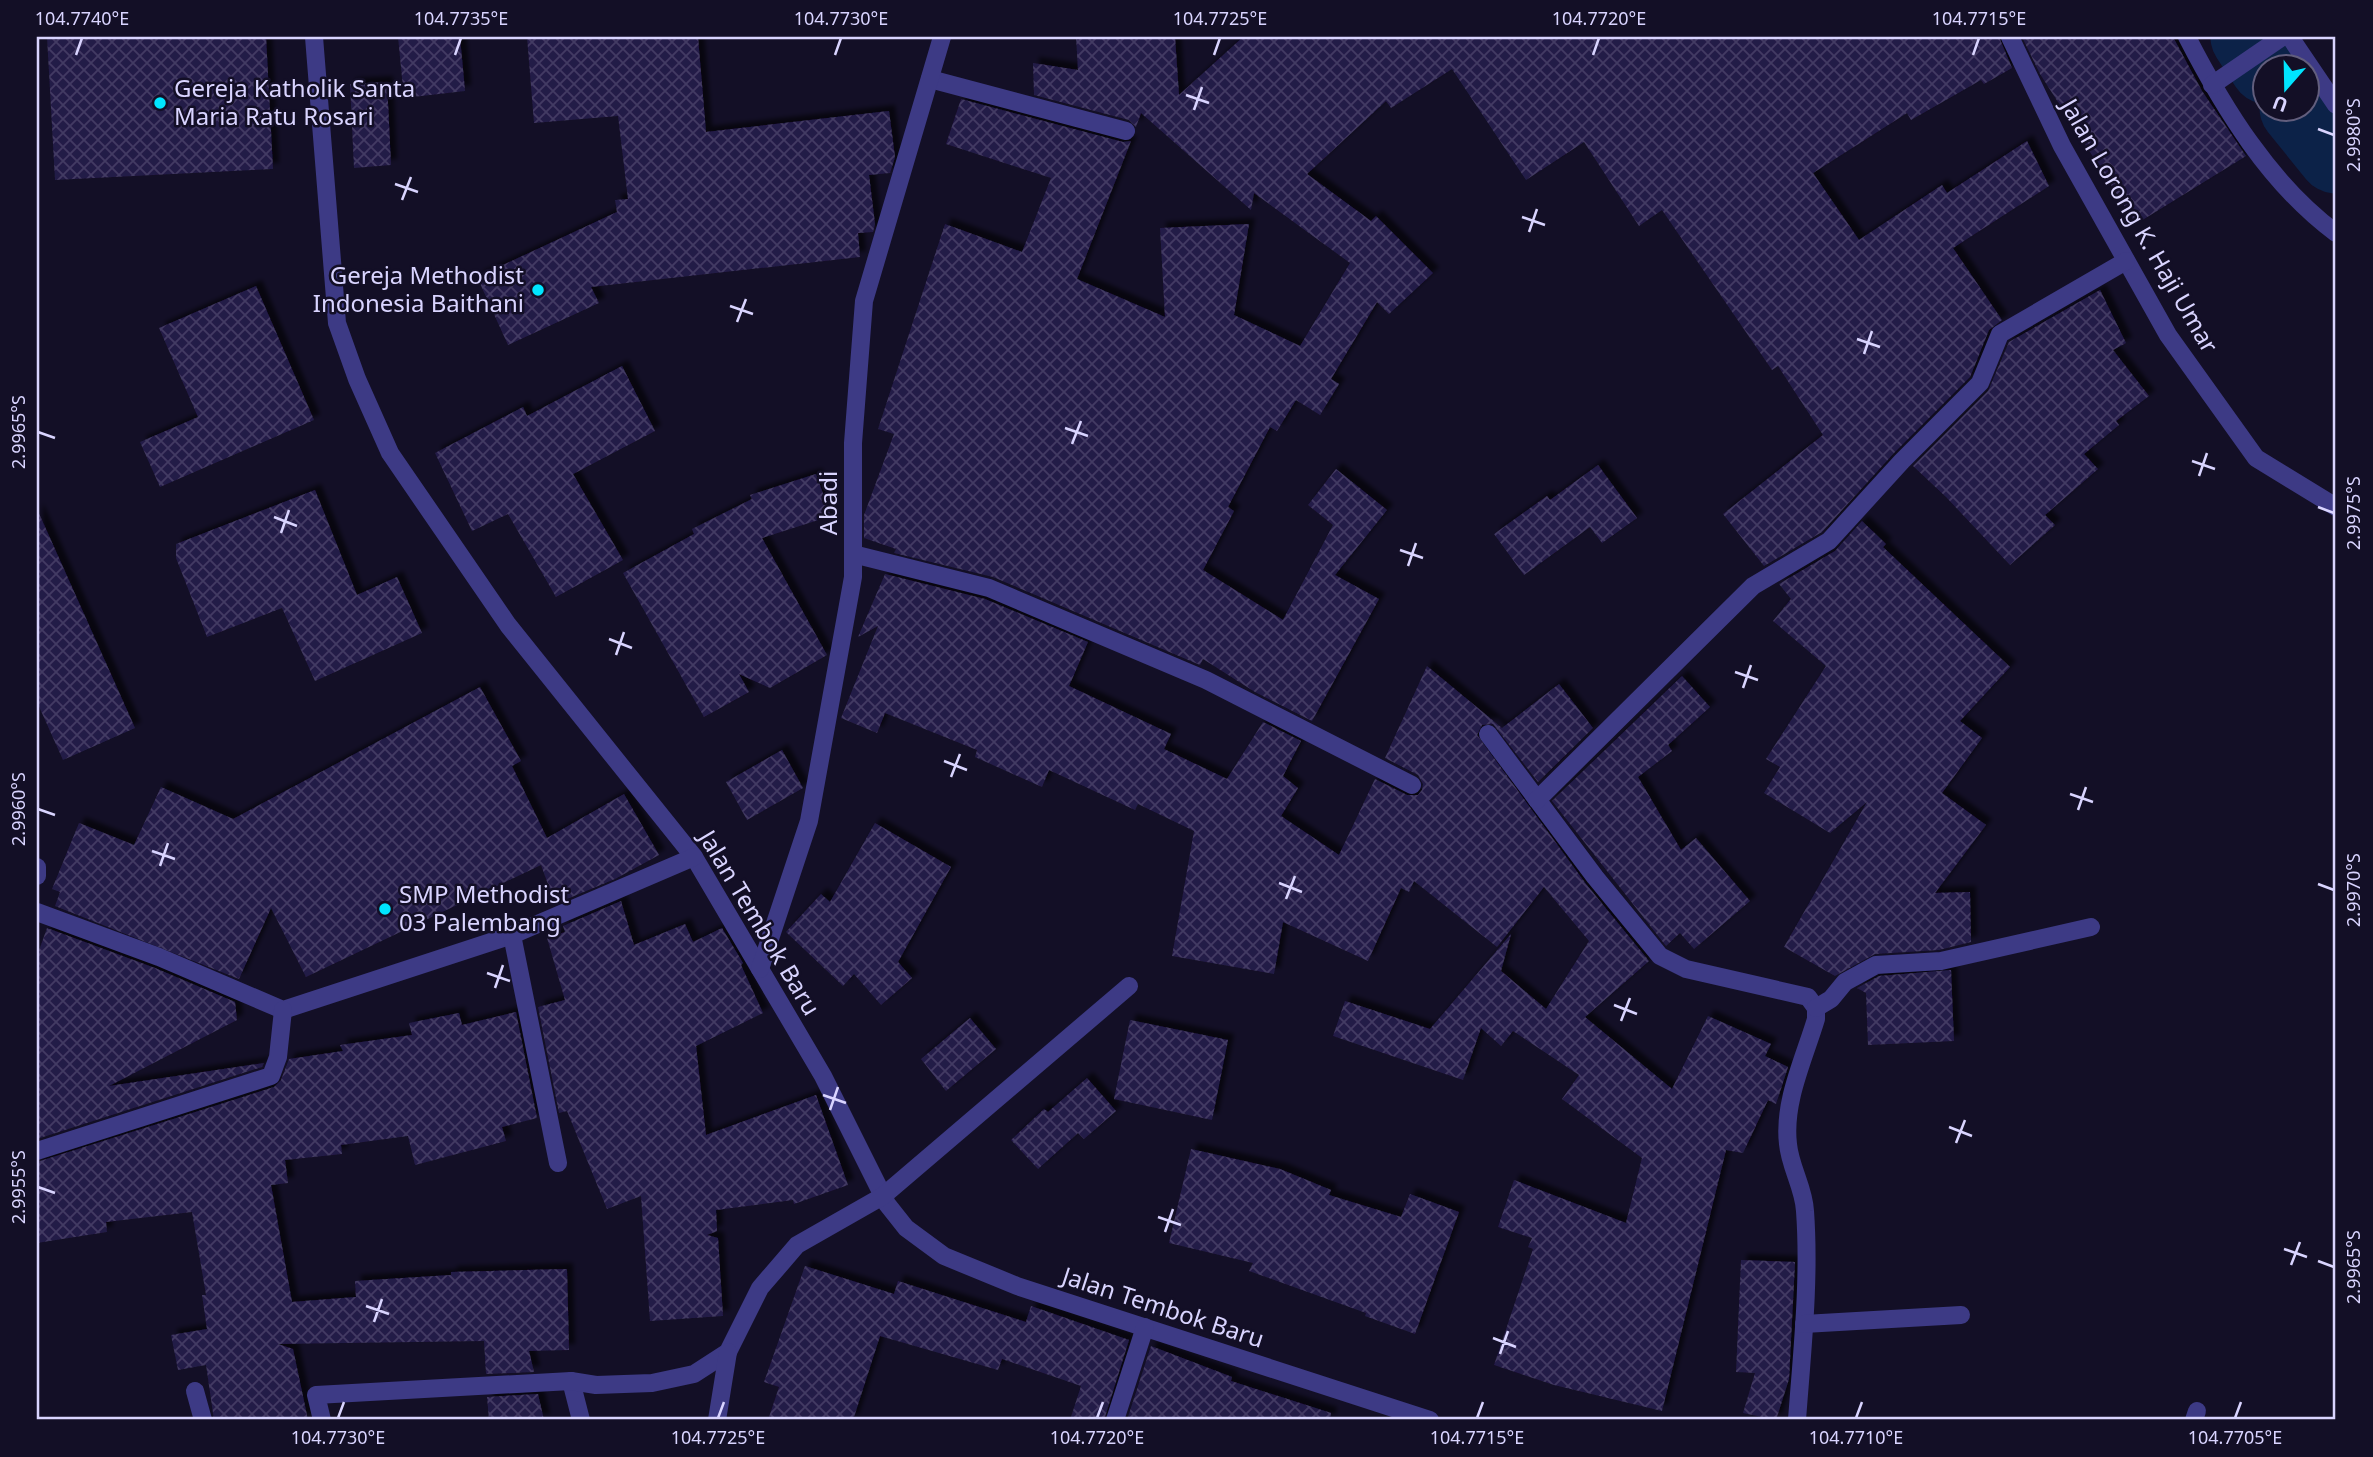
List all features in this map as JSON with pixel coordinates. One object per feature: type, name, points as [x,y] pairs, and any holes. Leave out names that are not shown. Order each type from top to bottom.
[{"type":"street","name":"Jalan Tembok Baru","points":[[314,37],[337,323],[357,379],[390,453],[508,625],[694,857],[823,1076],[883,1196],[906,1228],[944,1256],[1017,1286],[1430,1420]]},
{"type":"street","name":"Abadi","points":[[760,969],[809,821],[853,577],[853,443],[864,301],[942,37]]},
{"type":"street","name":"Jalan Lorong K. Haji Umar","points":[[2010,37],[2062,146],[2168,335],[2256,458],[2336,507]]},
{"type":"street","points":[[2187,37],[2283,186],[2336,233]]},
{"type":"street","points":[[2290,37],[2336,105]]},
{"type":"street","points":[[2216,82],[2274,42]]},
{"type":"street","points":[[930,79],[1126,131]]},
{"type":"street","points":[[1537,800],[1753,586],[1829,541],[1902,461],[1980,383],[2000,334],[2126,261]]},
{"type":"street","points":[[853,554],[989,588],[1206,680],[1412,785]]},
{"type":"street","points":[[1488,734],[1595,877],[1660,956],[1686,969],[1808,997],[1816,1008],[1816,1019],[1791,1099],[1788,1122],[1788,1145],[1805,1209],[1804,1324],[1797,1420]]},
{"type":"street","points":[[37,912],[159,957],[284,1010],[512,935],[694,857]]},
{"type":"street","points":[[37,867],[37,876]]},
{"type":"street","points":[[1816,1008],[1831,999],[1845,982],[1875,965],[1941,961],[2091,928]]},
{"type":"street","points":[[512,935],[558,1163]]},
{"type":"street","points":[[716,1420],[728,1352],[760,1288],[797,1245],[883,1196],[1129,986]]},
{"type":"street","points":[[37,1150],[271,1076],[278,1057],[284,1010]]},
{"type":"street","points":[[1804,1324],[1961,1315]]},
{"type":"street","points":[[1115,1420],[1145,1327]]},
{"type":"street","points":[[322,1420],[316,1395],[571,1381],[596,1385],[652,1383],[694,1374],[728,1352]]},
{"type":"street","points":[[571,1381],[581,1420]]},
{"type":"street","points":[[195,1391],[202,1420]]},
{"type":"building","name":"Gereja Katholik Santa Maria Ratu Rosari","points":[[47,37],[266,37],[273,169],[55,180]]},
{"type":"building","points":[[398,37],[460,37],[465,91],[404,98]]},
{"type":"building","points":[[527,37],[698,37],[706,132],[889,111],[895,157],[890,173],[869,175],[875,224],[873,232],[858,233],[860,257],[591,287],[599,303],[508,345],[477,277],[617,212],[615,200],[628,199],[618,116],[534,123]]},
{"type":"building","points":[[1076,37],[1175,37],[1179,95],[1243,37],[1999,37],[2012,68],[1984,84],[1981,80],[1911,120],[1907,113],[1813,173],[1859,240],[1942,185],[1947,193],[2027,141],[2049,186],[1953,248],[2002,320],[1989,330],[1970,377],[1894,453],[1822,532],[1764,566],[1723,514],[1823,435],[1778,366],[1772,370],[1662,210],[1639,226],[1584,142],[1526,180],[1452,69],[1391,108],[1386,101],[1307,174],[1371,221],[1376,216],[1433,273],[1389,314],[1377,302],[1331,379],[1339,384],[1320,415],[1296,400],[1277,431],[1270,427],[1228,507],[1234,511],[1203,570],[1283,620],[1333,525],[1308,505],[1336,469],[1387,510],[1335,575],[1379,599],[1312,721],[1255,692],[1203,659],[1200,665],[993,577],[894,553],[896,549],[864,538],[864,515],[894,434],[878,429],[945,224],[1022,252],[1051,178],[946,144],[961,99],[1123,142],[1131,141],[1077,279],[1165,317],[1160,228],[1249,224],[1234,315],[1300,346],[1350,263],[1254,193],[1251,210],[1141,113],[1136,127],[1129,120],[1034,95],[1033,63],[1078,70]]},
{"type":"building","points":[[2022,37],[2173,37],[2202,91],[2246,156],[2136,224],[2040,74]]},
{"type":"building","points":[[387,82],[391,165],[354,168],[350,84]]},
{"type":"building","points":[[256,286],[314,420],[160,487],[140,442],[198,417],[159,328]]},
{"type":"building","points":[[2100,290],[2126,343],[2113,350],[2149,396],[2116,421],[2119,425],[2084,454],[2098,469],[2045,515],[2055,525],[2010,565],[1913,466],[1988,391],[2009,342]]},
{"type":"building","points":[[622,366],[655,431],[573,474],[623,560],[556,597],[508,514],[472,531],[435,453],[523,407],[527,416]]},
{"type":"building","points":[[1598,465],[1637,518],[1602,543],[1590,527],[1524,575],[1494,534],[1547,496],[1550,500]]},
{"type":"building","points":[[816,474],[831,516],[762,538],[827,655],[770,688],[739,674],[749,692],[704,717],[623,573],[694,534],[692,529],[752,499],[750,495]]},
{"type":"building","points":[[315,490],[357,595],[397,577],[422,633],[315,681],[282,608],[207,637],[176,558],[176,544]]},
{"type":"building","points":[[37,509],[135,728],[63,760],[37,702]]},
{"type":"building","points":[[1862,521],[1886,544],[1883,547],[2010,667],[1960,721],[1982,738],[1942,793],[1986,825],[1935,893],[1970,892],[1971,942],[1939,950],[1875,954],[1835,976],[1784,947],[1867,802],[1830,833],[1764,793],[1780,767],[1766,759],[1826,666],[1773,621],[1791,599],[1779,584],[1835,551]]},
{"type":"building","points":[[885,574],[985,599],[1088,642],[1069,686],[1171,734],[1164,749],[1227,779],[1263,722],[1301,741],[1283,776],[1298,788],[1281,816],[1339,855],[1375,779],[1407,795],[1418,795],[1422,790],[1423,784],[1418,775],[1385,758],[1427,666],[1502,728],[1559,684],[1593,728],[1538,782],[1493,724],[1482,725],[1477,735],[1586,884],[1649,961],[1585,1017],[1672,1089],[1708,1016],[1771,1044],[1765,1056],[1788,1067],[1776,1104],[1768,1100],[1743,1153],[1726,1150],[1662,1411],[1554,1385],[1494,1365],[1533,1249],[1528,1247],[1532,1238],[1498,1227],[1514,1180],[1626,1223],[1642,1158],[1562,1099],[1579,1075],[1513,1031],[1501,1046],[1481,1028],[1463,1080],[1333,1036],[1345,1001],[1430,1029],[1511,934],[1501,971],[1546,1009],[1589,941],[1544,887],[1497,947],[1414,881],[1409,892],[1401,888],[1368,961],[1283,922],[1274,974],[1172,956],[1194,831],[1138,804],[1135,810],[1049,770],[1042,787],[975,757],[977,750],[885,713],[877,733],[841,718],[878,626],[858,637]]},
{"type":"building","points":[[1682,676],[1710,707],[1668,745],[1672,751],[1638,777],[1681,850],[1696,838],[1750,901],[1694,949],[1680,933],[1666,946],[1552,801]]},
{"type":"building","points":[[480,687],[521,761],[512,766],[547,838],[624,794],[659,855],[615,879],[555,904],[541,865],[306,977],[271,908],[239,979],[55,906],[60,892],[52,889],[79,823],[134,845],[161,787],[233,819]]},
{"type":"building","points":[[782,750],[803,788],[747,820],[726,782]]},
{"type":"building","points":[[875,823],[951,867],[898,962],[912,978],[881,1005],[854,974],[843,986],[786,932],[821,894],[830,902]]},
{"type":"building","points":[[621,901],[634,945],[685,924],[693,942],[722,928],[743,963],[741,965],[763,1013],[696,1046],[706,1135],[816,1095],[848,1185],[794,1204],[793,1200],[716,1210],[717,1231],[707,1235],[718,1238],[723,1316],[650,1321],[641,1196],[607,1209],[567,1111],[559,1113],[538,1007],[565,1000],[547,938],[565,932],[563,926]]},
{"type":"building","points":[[47,928],[155,968],[235,1002],[237,1020],[109,1086],[264,1063],[262,1067],[37,1139],[37,956]]},
{"type":"building","points":[[1951,970],[1954,1041],[1868,1045],[1866,993],[1857,988],[1879,976]]},
{"type":"building","points":[[516,1012],[537,1118],[502,1127],[506,1141],[415,1165],[408,1136],[341,1145],[342,1154],[285,1160],[288,1183],[271,1185],[292,1302],[356,1297],[355,1281],[451,1275],[451,1272],[567,1269],[569,1350],[529,1351],[534,1372],[486,1374],[484,1341],[278,1344],[293,1349],[308,1420],[214,1420],[206,1365],[178,1370],[171,1335],[207,1329],[202,1295],[206,1295],[192,1212],[106,1222],[107,1232],[37,1243],[37,1162],[274,1087],[281,1080],[289,1059],[343,1051],[340,1045],[412,1035],[409,1023],[459,1013],[462,1025]]},
{"type":"building","points":[[970,1018],[996,1049],[946,1091],[921,1059]]},
{"type":"building","points":[[1130,1020],[1228,1040],[1212,1120],[1114,1099]]},
{"type":"building","points":[[1087,1078],[1116,1111],[1084,1139],[1078,1133],[1038,1169],[1011,1140],[1044,1109],[1048,1112]]},
{"type":"building","points":[[1191,1149],[1280,1169],[1331,1190],[1329,1195],[1401,1217],[1410,1194],[1459,1212],[1415,1334],[1365,1316],[1366,1313],[1249,1271],[1253,1263],[1169,1243]]},
{"type":"building","points":[[1741,1260],[1795,1262],[1789,1379],[1776,1420],[1743,1413],[1755,1373],[1736,1372]]},
{"type":"building","points":[[805,1266],[894,1294],[898,1281],[1026,1322],[1031,1306],[1129,1340],[1104,1420],[1070,1420],[1081,1386],[1002,1359],[998,1370],[880,1336],[853,1420],[768,1420],[779,1387],[764,1382]]},
{"type":"building","points":[[1151,1346],[1232,1377],[1231,1381],[1331,1413],[1330,1420],[1127,1420]]},
{"type":"building","points":[[538,1394],[544,1420],[489,1420],[487,1397]]},
{"type":"waterway","points":[[2249,37],[2259,52]]},
{"type":"waterway","points":[[2309,122],[2336,155]]},
{"type":"place","name":"Gereja Katholik Santa Maria Ratu Rosari","points":[[160,103]]},
{"type":"place","name":"Gereja Methodist Indonesia Baithani","points":[[538,290]]},
{"type":"place","name":"SMP Methodist 03 Palembang","points":[[385,909]]}]
